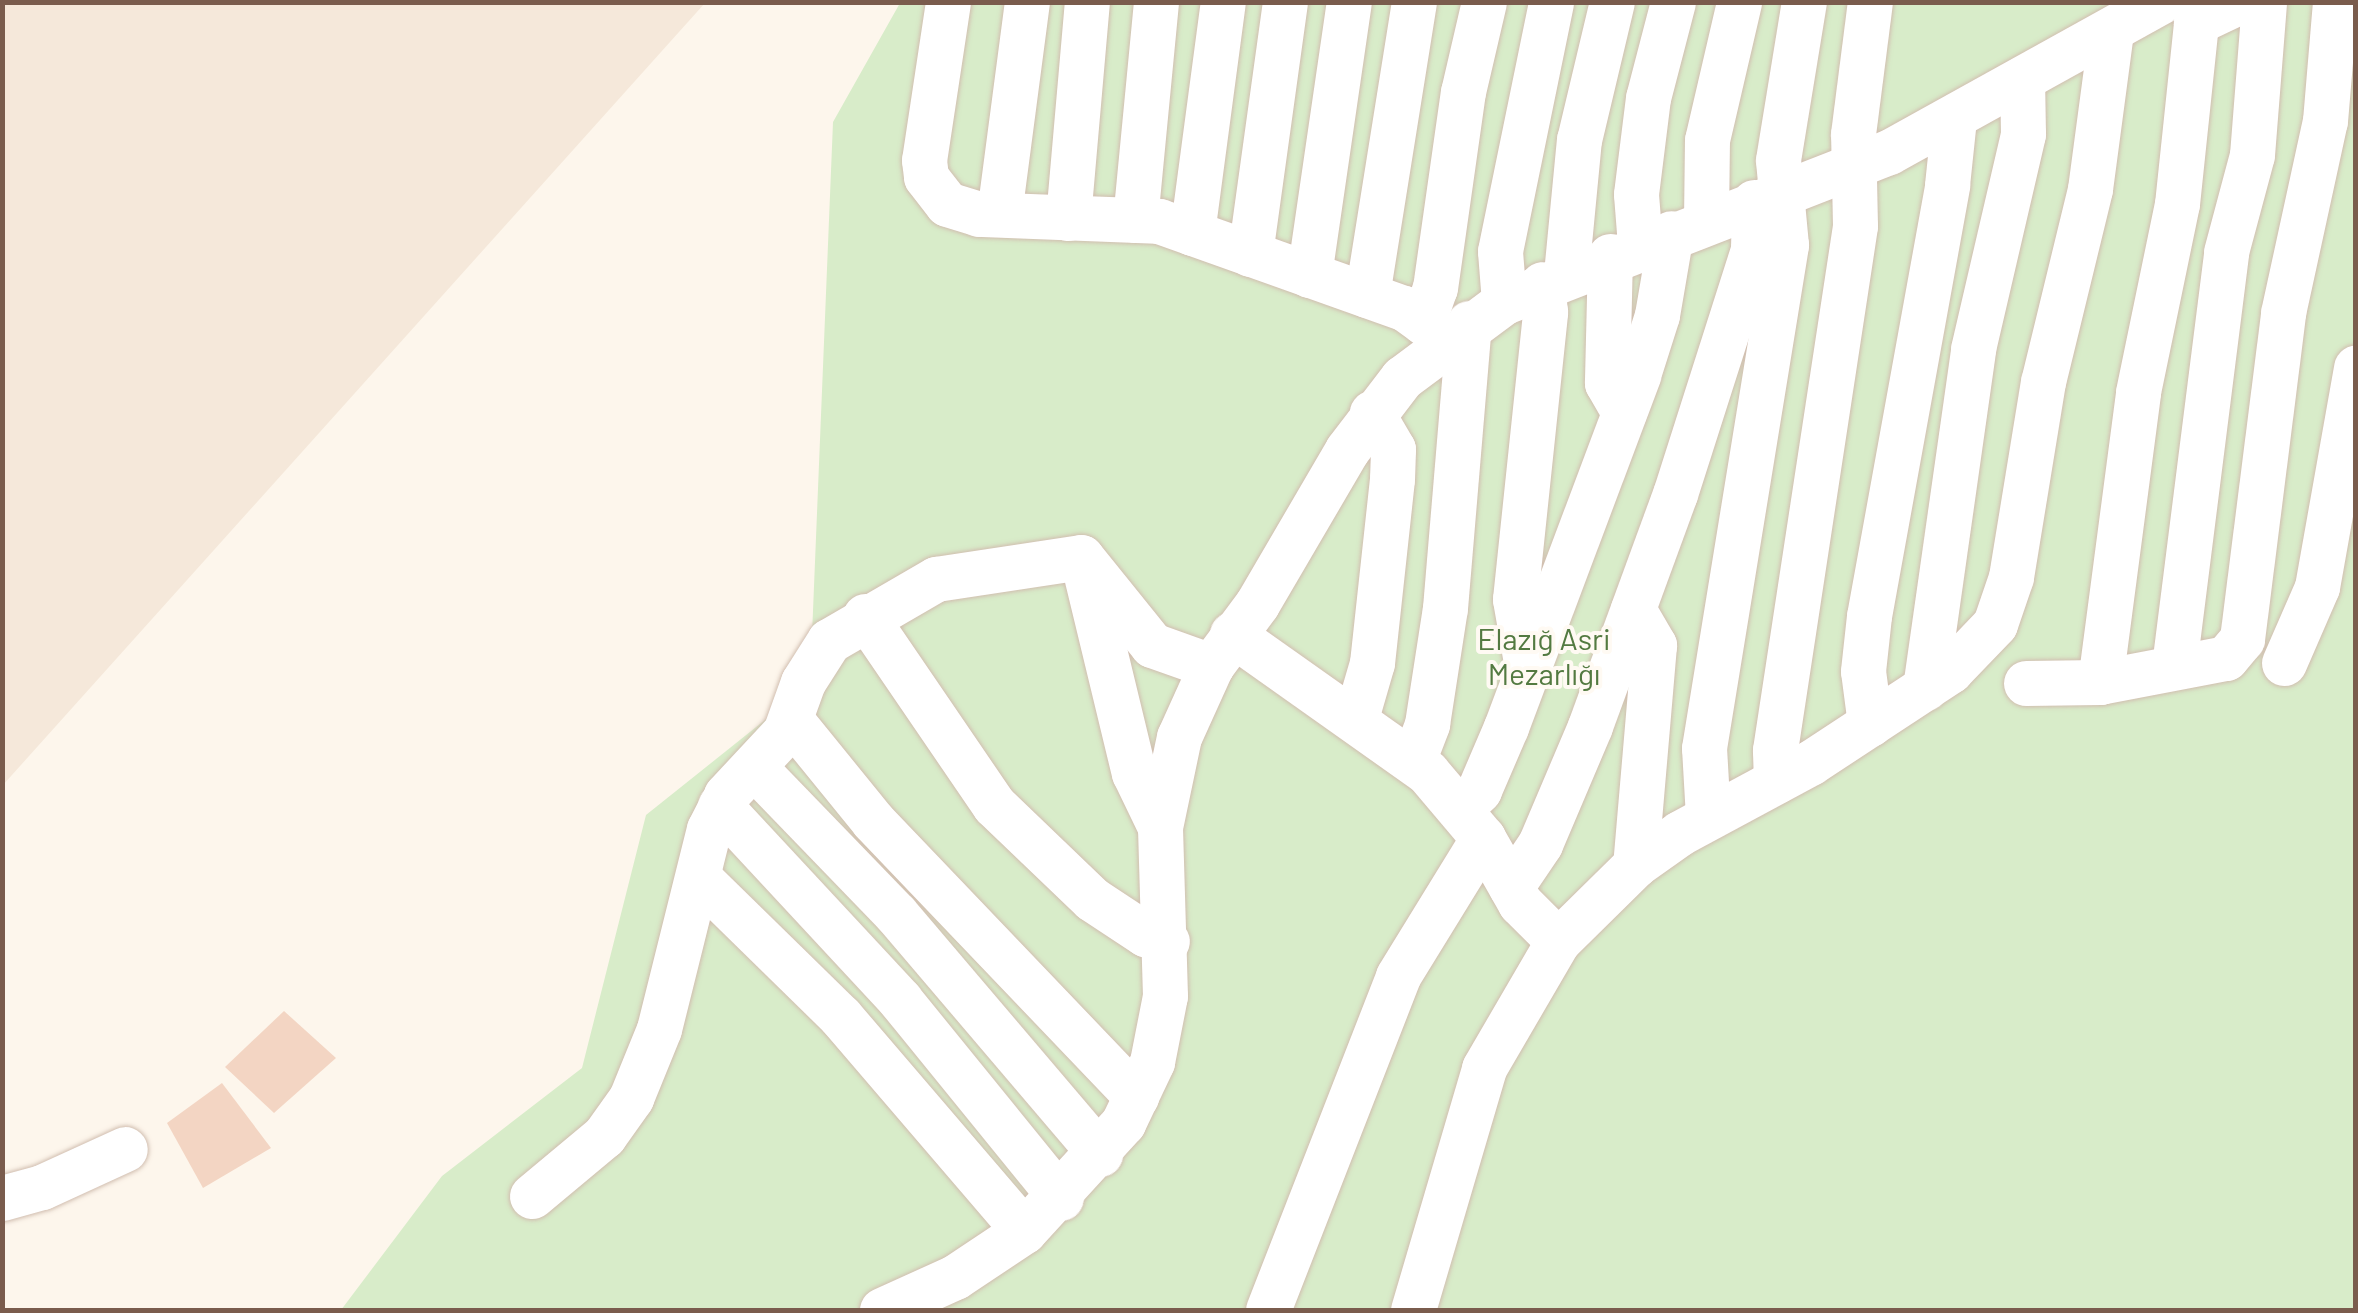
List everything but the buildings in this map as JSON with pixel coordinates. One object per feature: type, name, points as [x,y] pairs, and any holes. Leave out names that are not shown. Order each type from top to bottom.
[{"type":"street","points":[[948,2],[926,177],[947,204],[999,214],[1135,220],[1192,233],[1367,295],[1544,312],[1515,599],[1528,670]]},
{"type":"street","points":[[999,214],[1026,2]]},
{"type":"street","points":[[1068,218],[1088,2]]},
{"type":"street","points":[[1135,220],[1156,2]]},
{"type":"street","points":[[1192,233],[1224,2]]},
{"type":"street","points":[[1250,254],[1285,2]]},
{"type":"street","points":[[1310,275],[1350,2]]},
{"type":"street","points":[[1367,295],[1414,2]]},
{"type":"street","points":[[1484,2],[1463,92],[1434,288],[1492,307]]},
{"type":"street","points":[[1413,761],[1427,724],[1500,251],[1550,2]]},
{"type":"street","points":[[1492,307],[1579,140],[1612,2]]},
{"type":"street","points":[[1268,1310],[1398,976],[1472,823],[1479,790],[1528,670],[1657,315],[1657,239],[1636,194],[1648,98],[1674,2]]},
{"type":"street","points":[[1624,412],[1611,396],[1606,370],[1657,239],[1710,122],[1740,2]]},
{"type":"street","points":[[1510,887],[1540,844],[1633,609],[1738,304],[1778,160],[1804,2]]},
{"type":"street","points":[[1776,781],[1775,750],[1855,226],[1853,134],[1870,2]]},
{"type":"street","points":[[882,1310],[955,1277],[1024,1231],[1061,1198],[1100,1154],[1136,1096],[1160,1029],[1167,941],[1160,827],[1179,737],[1222,650],[1372,413],[1492,307],[1855,164],[1954,118],[2160,2]]},
{"type":"street","points":[[2100,682],[2138,392],[2177,204],[2196,22],[2238,2]]},
{"type":"street","points":[[2174,666],[2226,252],[2252,155],[2264,2]]},
{"type":"street","points":[[2026,683],[2100,682],[2226,658],[2242,639],[2283,313],[2325,120],[2335,2]]},
{"type":"street","points":[[1412,1310],[1484,1068],[1558,941],[1635,865],[1870,724],[1983,642],[2005,601],[2044,382],[2090,188],[2111,32]]},
{"type":"street","points":[[1924,688],[1973,349],[2023,134],[2022,79]]},
{"type":"street","points":[[1870,724],[1863,671],[1869,616],[1947,184],[1954,118]]},
{"type":"street","points":[[1708,818],[1704,748],[1786,244],[1768,197]]},
{"type":"street","points":[[2284,662],[2345,512],[2356,367]]},
{"type":"street","points":[[1356,718],[1372,663],[1392,478],[1393,449],[1372,413]]},
{"type":"street","points":[[1082,557],[1152,645],[1222,650],[1356,718],[1413,761],[1472,823],[1510,887],[1558,941]]},
{"type":"street","points":[[532,1196],[604,1136],[631,1098],[658,1029],[720,806],[791,720],[803,682],[829,641],[866,616],[936,579],[1082,557]]},
{"type":"street","points":[[1082,557],[1134,773],[1160,827]]},
{"type":"street","points":[[1633,609],[1654,645],[1635,865]]},
{"type":"street","points":[[866,616],[994,805],[1092,899],[1167,941]]},
{"type":"street","points":[[791,720],[873,821],[1136,1096]]},
{"type":"street","points":[[754,767],[896,914],[1100,1154]]},
{"type":"street","points":[[720,806],[900,1000],[1061,1198]]},
{"type":"street","points":[[698,878],[840,1016],[1024,1231]]},
{"type":"street","points":[[2,1198],[42,1187],[125,1149]]},
{"type":"shaded area","points":[[2,3],[705,3],[3,785]]},
{"type":"green space","name":"Elazığ Asri Mezarlığı","points":[[900,3],[2355,3],[2355,1310],[341,1310],[442,1176],[582,1068],[646,815],[810,684],[833,122]]}]
